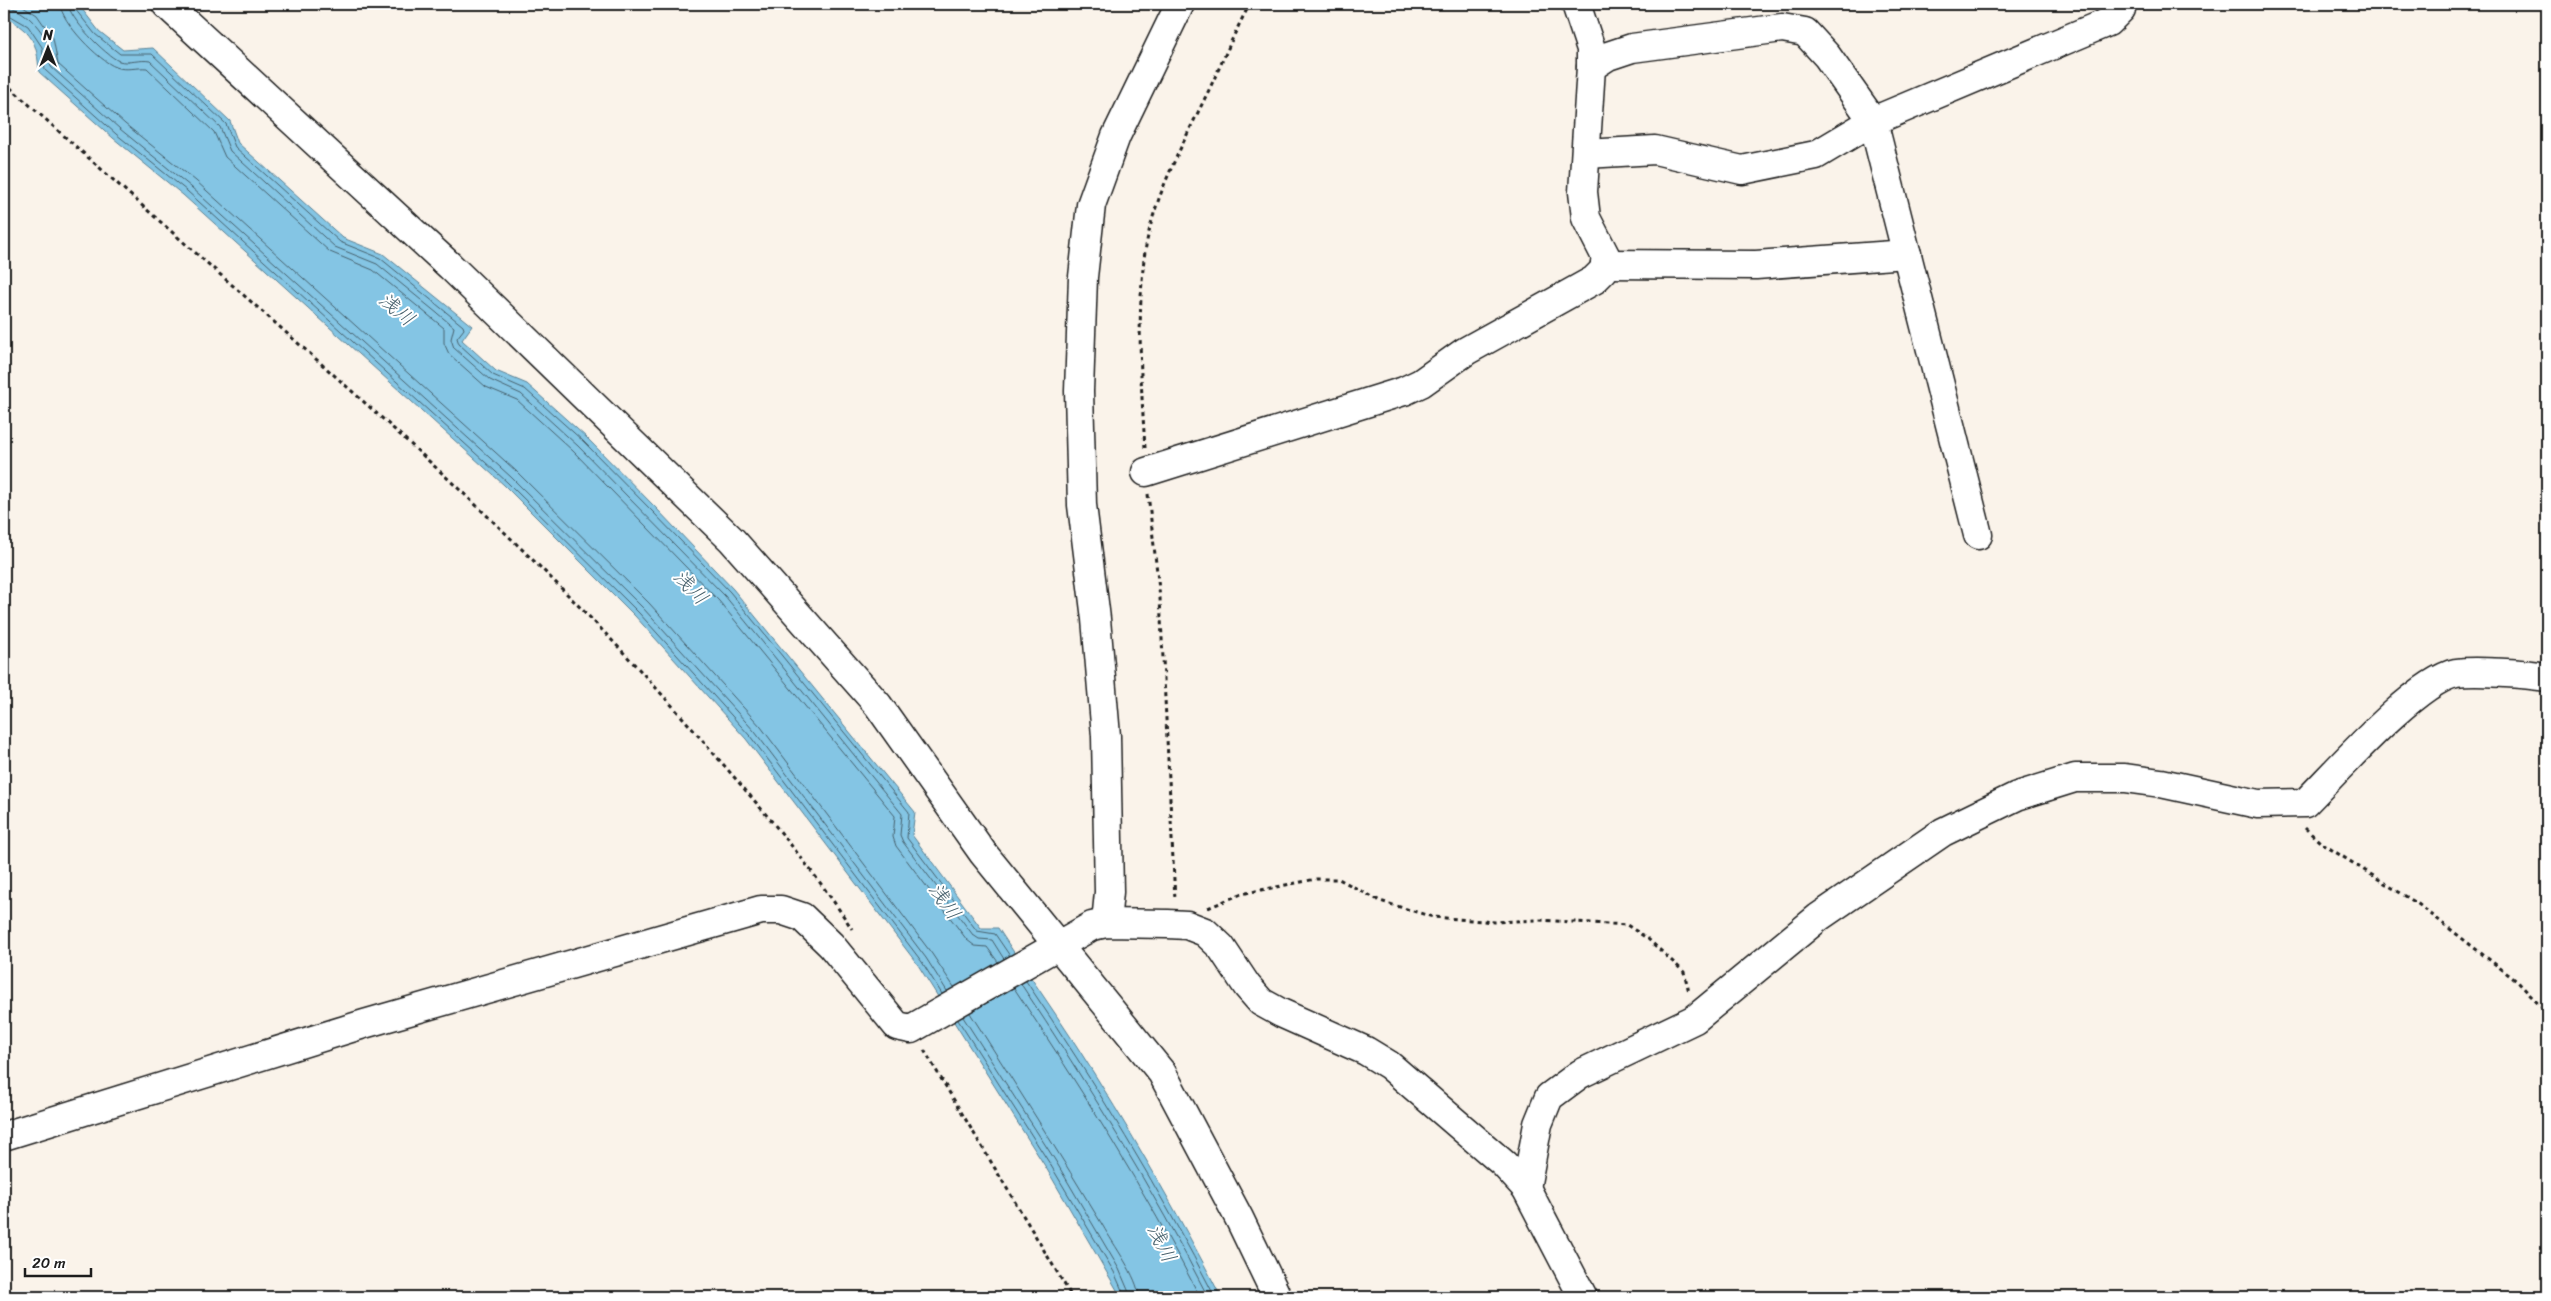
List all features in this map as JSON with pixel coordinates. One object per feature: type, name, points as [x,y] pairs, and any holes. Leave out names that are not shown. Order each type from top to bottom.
[{"type":"street","points":[[166,4],[450,266],[732,540],[878,705],[1053,949],[1162,1073],[1239,1218],[1277,1297]]},
{"type":"street","points":[[1106,923],[1109,892],[1106,736],[1096,619],[1082,504],[1079,392],[1084,277],[1091,205],[1116,136],[1180,4]]},
{"type":"street","points":[[1146,472],[1404,391],[1421,383],[1466,351],[1594,280],[1604,270],[1606,257],[1586,218],[1583,192],[1592,67],[1590,49],[1576,4]]},
{"type":"street","points":[[1586,154],[1654,150],[1742,170],[1816,155],[1873,121],[2108,22],[2121,9],[2121,4]]},
{"type":"street","points":[[1592,67],[1608,56],[1632,48],[1782,28],[1805,32],[1827,56],[1873,121],[1978,534]]},
{"type":"street","points":[[1605,264],[1756,265],[1907,254]]},
{"type":"street","points":[[1526,1188],[1538,1124],[1549,1097],[1580,1074],[1695,1019],[1818,917],[1943,832],[2017,796],[2075,778],[2125,778],[2161,783],[2258,804],[2305,802],[2411,698],[2435,680],[2457,673],[2547,677]]},
{"type":"street","points":[[4,1136],[364,1024],[761,910],[781,910],[802,917],[831,945],[897,1026],[920,1023],[1053,949],[1079,932],[1106,923],[1187,925],[1205,932],[1221,947],[1246,986],[1261,1002],[1281,1013],[1366,1051],[1389,1065],[1504,1164],[1526,1188],[1583,1297]]},
{"type":"path","points":[[4,82],[405,438],[559,584],[649,678],[727,769],[834,902],[856,935]]},
{"type":"path","points":[[2305,802],[2306,830],[2418,904],[2518,982],[2547,1012]]},
{"type":"path","points":[[1187,925],[1213,904],[1241,894],[1316,879],[1339,879],[1380,901],[1433,917],[1495,922],[1538,920],[1627,925],[1648,938],[1684,972],[1695,1019]]},
{"type":"path","points":[[920,1023],[1072,1297]]},
{"type":"water","name":"浅川","points":[[4,4],[78,4],[99,31],[123,50],[153,48],[230,121],[238,143],[343,238],[383,254],[472,326],[462,340],[496,371],[527,384],[586,437],[733,589],[915,812],[912,835],[981,928],[998,928],[1114,1106],[1152,1169],[1221,1297],[1121,1297],[1045,1166],[918,965],[746,739],[635,616],[504,485],[183,195],[113,138],[39,72],[37,52],[31,38],[21,27],[4,16]]}]
